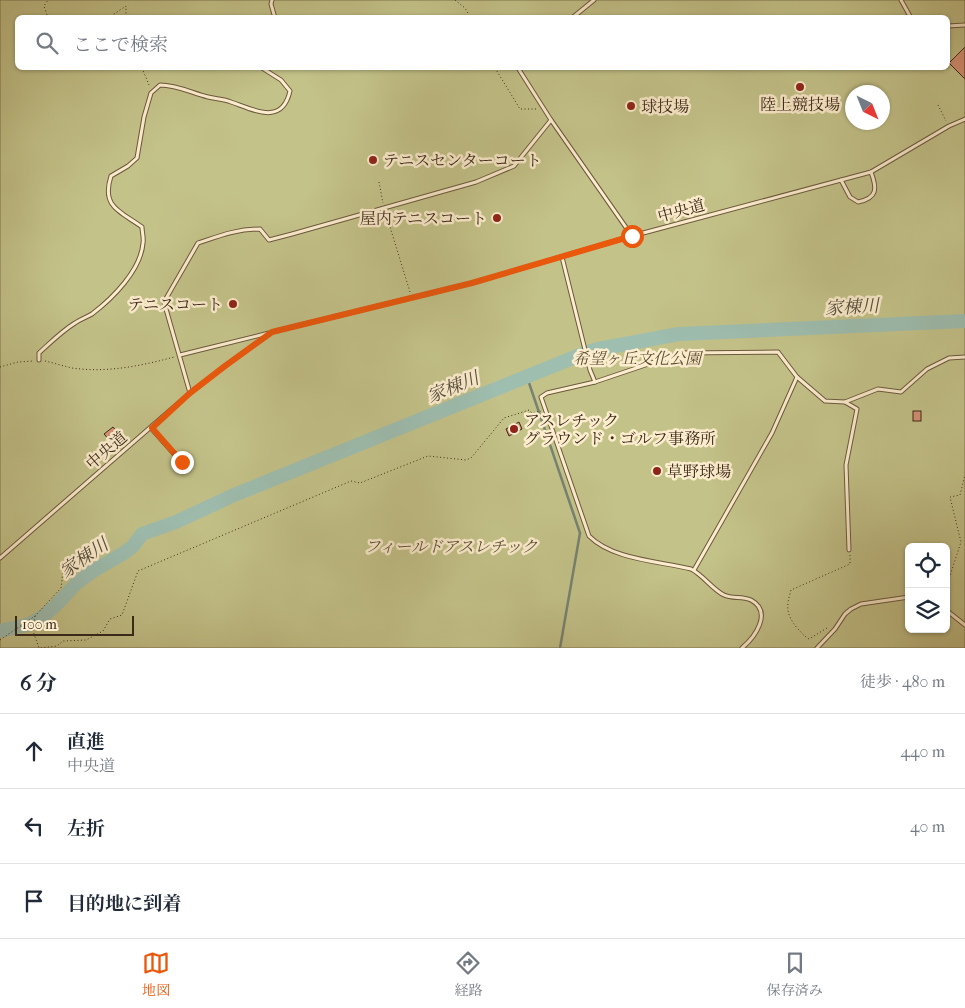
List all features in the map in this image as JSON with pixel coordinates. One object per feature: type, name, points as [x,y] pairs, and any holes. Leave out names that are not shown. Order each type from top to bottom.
[{"type":"lane","points":[[272,0],[271,4],[274,15]]},
{"type":"lane","points":[[576,15],[594,0]]},
{"type":"lane","points":[[901,0],[909,15]]},
{"type":"lane","points":[[950,26],[965,25]]},
{"type":"lane","points":[[39,360],[40,352],[50,343],[75,323],[91,314],[126,282],[138,260],[143,243],[142,227],[114,206],[108,198],[108,188],[112,176],[137,158],[144,117],[151,93],[160,85],[172,85],[208,97],[230,101],[247,109],[264,113],[279,110],[287,102],[290,91],[281,80],[265,70]]},
{"type":"lane","points":[[519,70],[550,120],[632,236]]},
{"type":"lane","name":"中央道","points":[[0,558],[152,428],[190,393],[272,332],[412,298],[632,236],[871,172],[949,126],[965,119]]},
{"type":"lane","points":[[190,393],[164,302],[198,243],[232,231],[252,229],[260,229],[269,240],[476,182],[514,166],[550,120]]},
{"type":"lane","points":[[841,180],[850,197],[858,202],[868,200],[874,193],[875,183],[871,172]]},
{"type":"lane","points":[[562,257],[590,370],[595,382]]},
{"type":"lane","points":[[180,355],[272,332]]},
{"type":"lane","points":[[742,648],[758,629],[762,617],[760,609],[751,601],[744,598],[724,596],[694,570],[610,550],[596,543],[589,536],[541,397],[547,393],[595,382],[681,353],[778,352],[797,377],[825,401],[845,402],[878,389],[901,392],[926,369],[950,358],[965,358]]},
{"type":"lane","points":[[694,570],[772,433],[797,377]]},
{"type":"lane","points":[[845,402],[857,409],[846,465],[849,550]]},
{"type":"lane","points":[[152,428],[182,462]]},
{"type":"lane","points":[[817,648],[838,625],[845,614],[862,604],[905,598]]},
{"type":"lane","points":[[950,613],[965,625]]},
{"type":"path","points":[[47,15],[44,6],[48,0]]},
{"type":"path","points":[[455,0],[465,8],[469,15]]},
{"type":"path","points":[[112,15],[126,6],[126,15]]},
{"type":"path","points":[[143,70],[151,93]]},
{"type":"path","points":[[496,70],[520,109],[545,110]]},
{"type":"path","points":[[938,105],[949,126]]},
{"type":"path","points":[[379,182],[384,209],[412,298]]},
{"type":"path","points":[[0,367],[18,362],[39,360],[72,368],[95,369],[142,366],[180,355]]},
{"type":"path","points":[[35,616],[33,631],[39,648],[58,646],[63,640],[86,640],[102,630],[110,619],[122,615],[138,571],[351,481],[360,482],[428,456],[466,460],[471,458],[504,418],[529,410],[532,413],[545,409]]},
{"type":"path","points":[[950,576],[961,542],[950,497],[960,495],[965,475]]},
{"type":"path","points":[[838,625],[828,628],[809,639],[805,637],[790,618],[786,604],[791,590],[850,564],[849,550]]},
{"type":"path","points":[[0,640],[35,616],[61,588],[64,563]]},
{"type":"green space","name":"希望ヶ丘文化公園","points":[[0,0],[965,0],[965,648],[0,648]]},
{"type":"building","points":[[965,47],[965,79],[950,64]]},
{"type":"building","points":[[913,411],[921,411],[921,421],[913,421]]},
{"type":"building","name":"アスレチック グラウンド・ゴルフ事務所","points":[[519,422],[522,429],[509,436],[506,429]]},
{"type":"building","points":[[113,427],[119,434],[110,441],[104,434]]},
{"type":"waterway","name":"家棟川","points":[[0,631],[27,625],[41,618],[77,583],[93,571],[124,553],[133,546],[142,534],[176,522],[234,495],[585,353],[679,334],[965,321]]},
{"type":"waterway","points":[[527,377],[580,533],[560,648]]},
{"type":"place","name":"陸上競技場","points":[[800,87]]},
{"type":"place","name":"球技場","points":[[631,106]]},
{"type":"place","name":"テニスセンターコート","points":[[373,160]]},
{"type":"place","name":"屋内テニスコート","points":[[497,218]]},
{"type":"place","name":"テニスコート","points":[[233,304]]},
{"type":"place","name":"アスレチック グラウンド・ゴルフ事務所","points":[[514,429]]},
{"type":"place","name":"草野球場","points":[[657,471]]},
{"type":"route","points":[[182,462],[152,428],[190,393],[272,332],[472,283],[632,236]]},
{"type":"park label","name":"フィールドアスレチック","points":[[451,546]]}]
